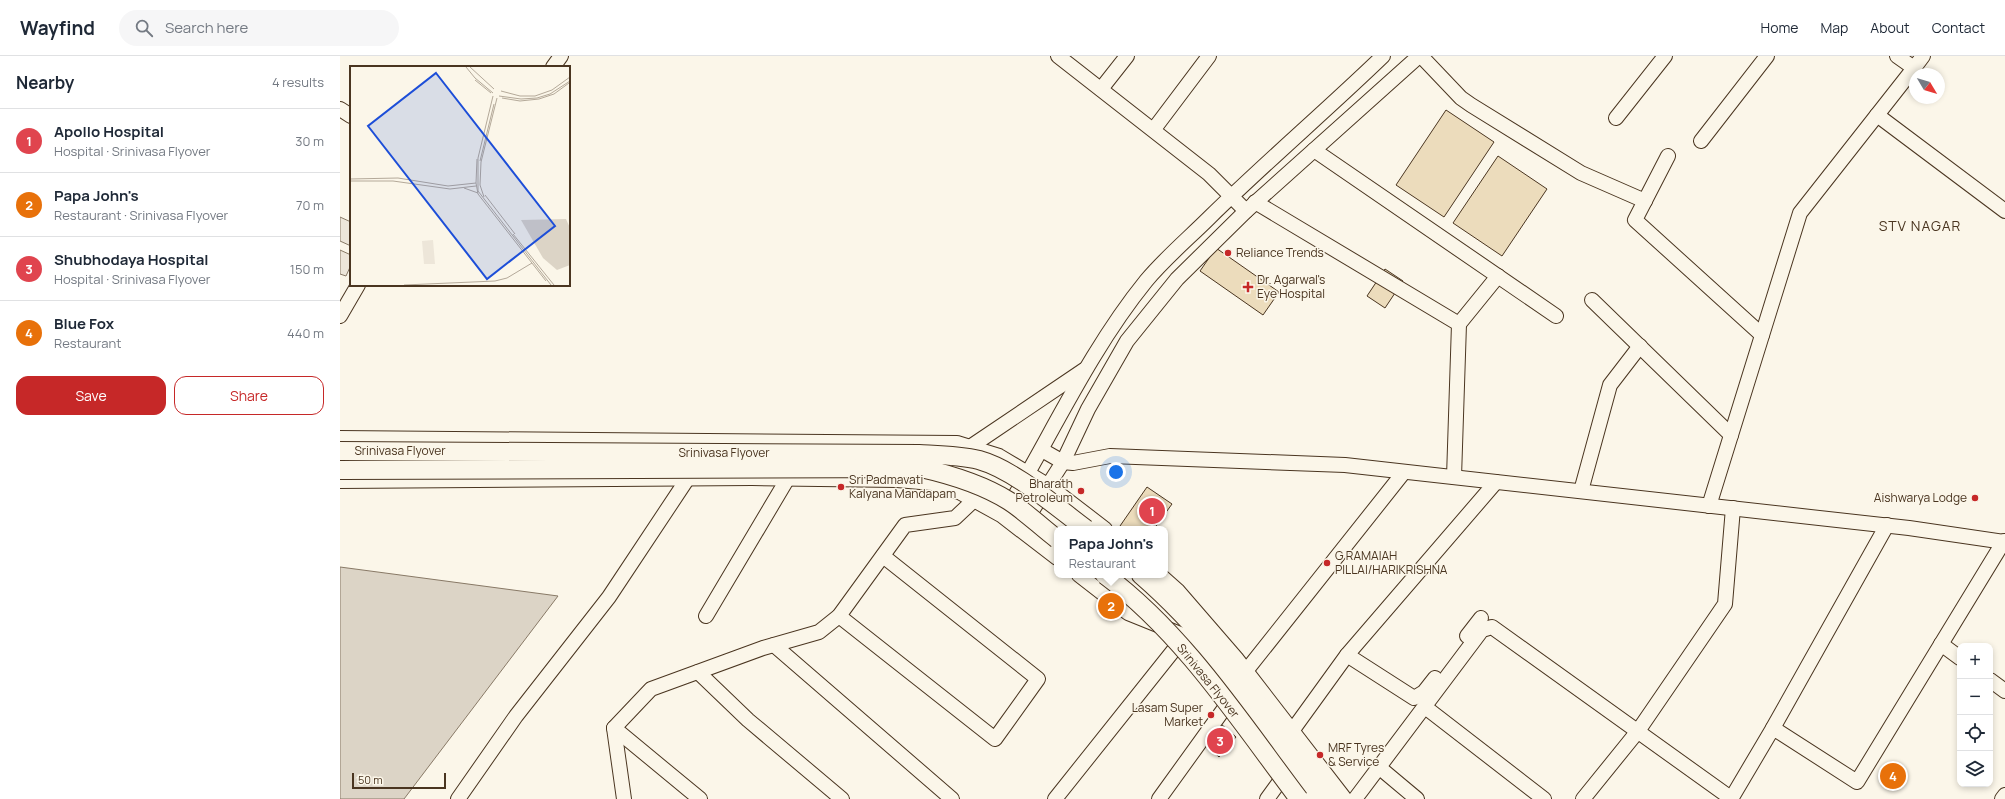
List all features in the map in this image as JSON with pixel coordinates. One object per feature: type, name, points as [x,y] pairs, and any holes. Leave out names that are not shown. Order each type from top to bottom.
[{"type":"main road","name":"Srinivasa Flyover","points":[[340,451],[919,454],[961,456],[981,461],[1021,481],[1082,526]]},
{"type":"main road","name":"Srinivasa Flyover","points":[[340,470],[921,468],[959,477],[986,488],[1010,502],[1054,537]]},
{"type":"main road","name":"Srinivasa Flyover","points":[[1107,578],[1166,630],[1194,662],[1299,799]]},
{"type":"main road","name":"Srinivasa Flyover","points":[[1144,578],[1185,616],[1230,667],[1330,799]]},
{"type":"street","points":[[554,66],[562,56]]},
{"type":"street","points":[[1058,56],[1154,129],[1209,174],[1231,196],[1459,324]]},
{"type":"street","points":[[1101,89],[1127,56]]},
{"type":"street","points":[[1154,129],[1209,56]]},
{"type":"street","points":[[1003,516],[1029,474],[1088,368],[1122,312],[1147,280],[1231,196],[1383,56]]},
{"type":"street","points":[[1020,529],[1063,462],[1088,409],[1127,341],[1177,279],[1250,207],[1420,56],[1461,98],[1471,105],[1581,173],[1645,201]]},
{"type":"street","points":[[1616,118],[1665,56]]},
{"type":"street","points":[[1700,140],[1767,56]]},
{"type":"street","points":[[1897,56],[1914,68],[1923,56]]},
{"type":"street","points":[[1709,506],[1800,213],[1909,74]]},
{"type":"street","points":[[340,109],[350,115]]},
{"type":"street","points":[[1877,116],[2005,211]]},
{"type":"street","points":[[1314,150],[1556,316]]},
{"type":"street","points":[[1668,156],[1635,220],[1762,335]]},
{"type":"street","points":[[1454,477],[1459,324],[1498,276]]},
{"type":"street","points":[[340,316],[357,286]]},
{"type":"street","points":[[1592,300],[1731,435]]},
{"type":"street","points":[[1581,491],[1610,385],[1640,346]]},
{"type":"street","points":[[970,447],[1088,368]]},
{"type":"street","points":[[340,438],[957,443],[999,456],[1049,486],[1101,526]]},
{"type":"street","points":[[1042,450],[1063,462],[1073,463],[1110,456],[1345,465],[1886,525],[2004,542],[1857,782],[1773,728]]},
{"type":"street","points":[[1246,671],[1404,472]]},
{"type":"street","points":[[458,799],[516,716],[609,597],[688,478]]},
{"type":"street","points":[[706,616],[788,478]]},
{"type":"street","points":[[340,481],[788,478],[897,480],[932,483],[961,493],[1003,516],[1054,556]]},
{"type":"street","points":[[1292,730],[1347,655],[1496,482]]},
{"type":"street","points":[[614,728],[652,689],[774,645],[819,632],[839,616],[905,525],[956,518],[974,500]]},
{"type":"street","points":[[1583,799],[1638,731],[1725,604],[1733,508]]},
{"type":"street","points":[[1355,799],[1380,768],[1482,630],[1492,627],[1732,799],[1886,525]]},
{"type":"street","points":[[839,616],[995,739],[1038,679],[883,556]]},
{"type":"street","points":[[1083,578],[1128,613],[1185,636],[1199,650],[1313,799]]},
{"type":"street","points":[[1163,578],[1178,591],[1246,671],[1345,799]]},
{"type":"street","points":[[1347,655],[1414,698],[1424,692],[1481,618]]},
{"type":"street","points":[[1055,799],[1185,636]]},
{"type":"street","points":[[1941,644],[1957,656]]},
{"type":"street","points":[[774,645],[952,799]]},
{"type":"street","points":[[698,672],[748,720],[842,799]]},
{"type":"street","points":[[1993,682],[2005,691]]},
{"type":"street","points":[[1159,799],[1234,695]]},
{"type":"street","points":[[1425,707],[1544,799]]},
{"type":"street","points":[[614,728],[624,799]]},
{"type":"street","points":[[614,728],[700,799]]},
{"type":"street","points":[[1267,799],[1290,768]]},
{"type":"street","points":[[1380,768],[1417,799]]},
{"type":"street","points":[[2002,799],[2005,795]]},
{"type":"shaded area","points":[[340,217],[350,222],[350,246],[340,241]]},
{"type":"shaded area","points":[[340,250],[350,255],[350,267],[346,276],[340,274]]},
{"type":"shaded area","points":[[340,567],[558,596],[404,799],[340,799]]},
{"type":"building","points":[[1446,110],[1494,142],[1444,217],[1396,185]]},
{"type":"building","points":[[1498,156],[1547,189],[1502,256],[1453,223]]},
{"type":"building","points":[[1216,248],[1279,292],[1263,315],[1200,271]]},
{"type":"building","points":[[1385,269],[1403,281],[1385,308],[1367,296]]},
{"type":"building","points":[[1147,487],[1172,504],[1156,526],[1120,526]]},
{"type":"building","points":[[1221,724],[1236,737],[1219,757],[1204,743]]},
{"type":"place","name":"Reliance Trends","points":[[1228,253]]},
{"type":"place","name":"Dr. Agarwal's Eye Hospital","points":[[1248,287]]},
{"type":"place","name":"Sri Padmavati Kalyana Mandapam","points":[[841,487]]},
{"type":"place","name":"Bharath Petroleum","points":[[1081,491]]},
{"type":"place","name":"Aishwarya Lodge","points":[[1975,498]]},
{"type":"place","name":"Apollo Hospital","points":[[1152,511]]},
{"type":"place","name":"G RAMAIAH PILLAI/HARIKRISHNA","points":[[1327,563]]},
{"type":"place","name":"Papa John's","points":[[1111,606]]},
{"type":"place","name":"Lasam Super Market","points":[[1211,715]]},
{"type":"place","name":"Shubhodaya Hospital","points":[[1220,741]]},
{"type":"place","name":"MRF Tyres & Service","points":[[1320,755]]},
{"type":"place","name":"Blue Fox","points":[[1893,776]]},
{"type":"district","name":"STV NAGAR","points":[[1920,226]]}]
